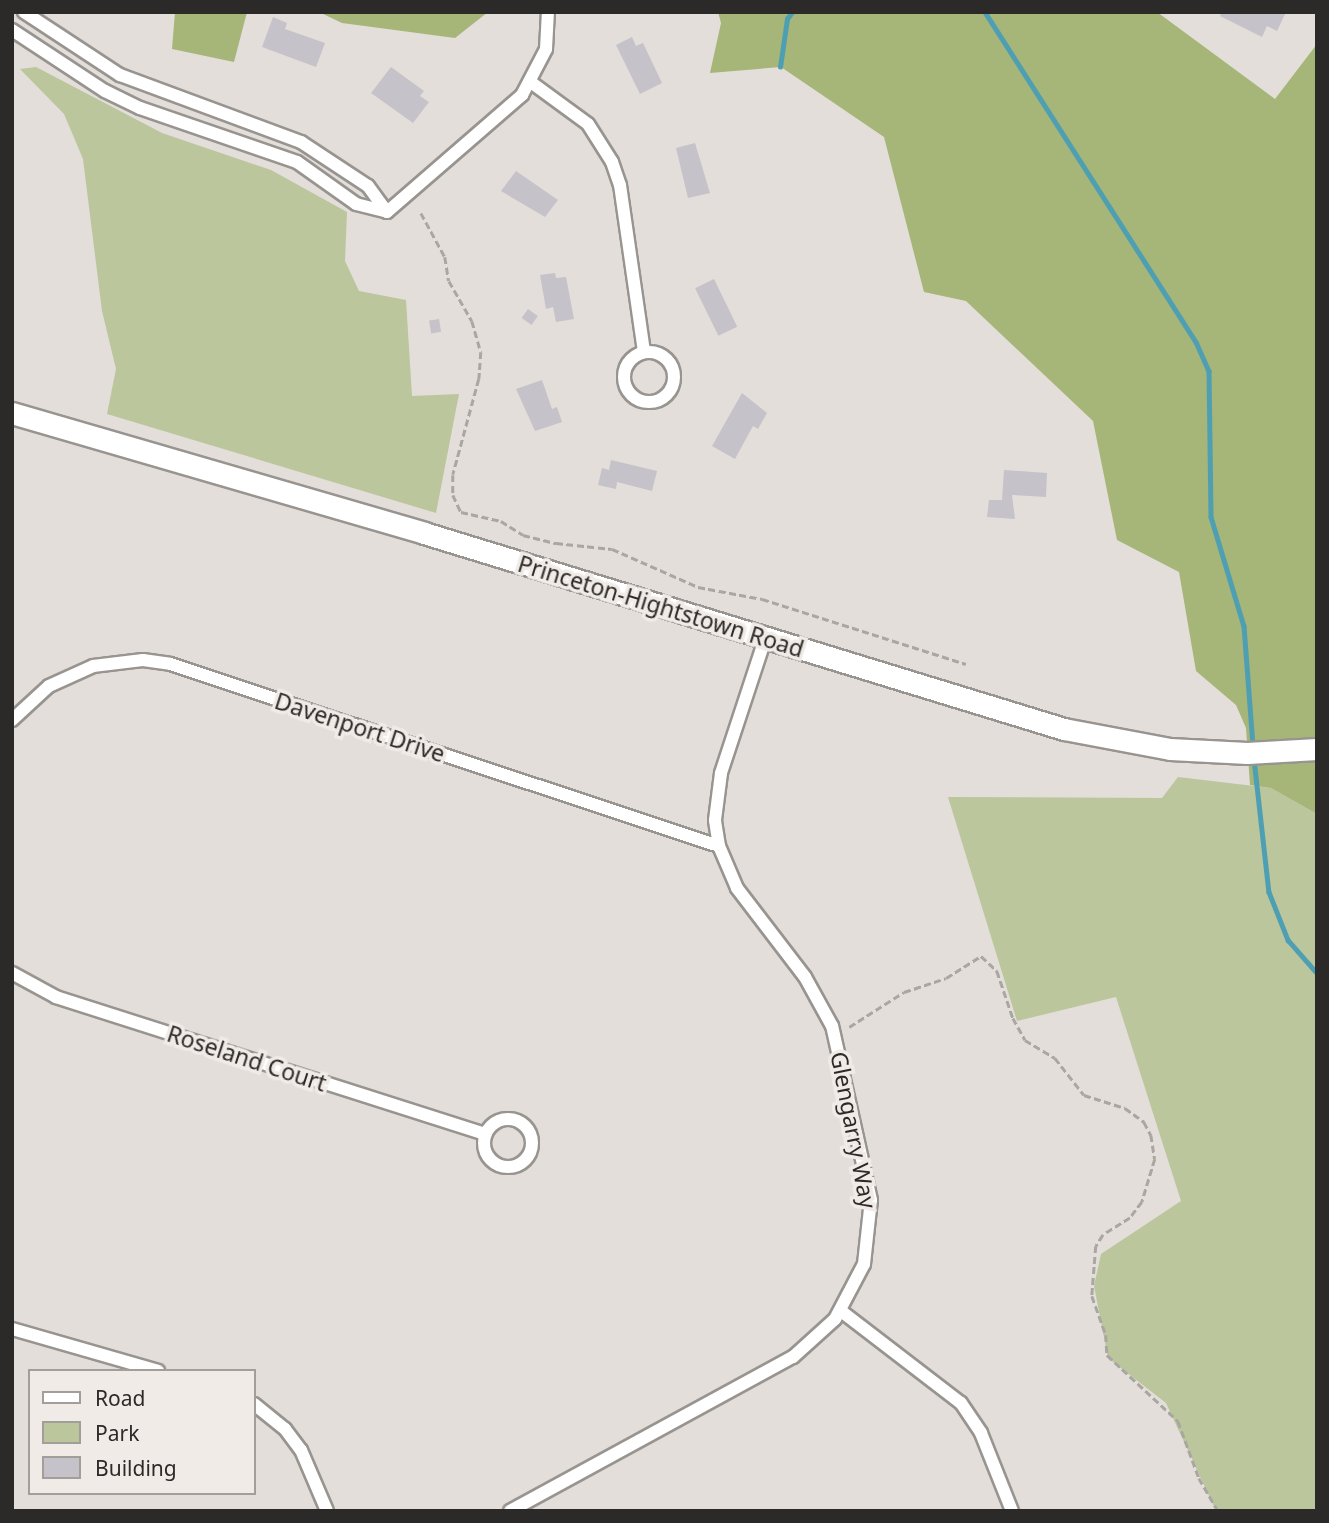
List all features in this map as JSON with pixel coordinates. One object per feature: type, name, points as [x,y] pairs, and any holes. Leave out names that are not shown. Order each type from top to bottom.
[{"type":"main road","name":"Princeton-Hightstown Road","points":[[12,413],[443,539],[765,639],[1105,739],[1170,750],[1247,753],[1317,749]]},
{"type":"street","points":[[24,12],[130,79],[301,142],[359,179],[387,212]]},
{"type":"street","points":[[387,212],[531,83],[546,49],[548,12]]},
{"type":"street","points":[[12,30],[105,91],[140,108],[296,162],[356,204],[387,212]]},
{"type":"street","points":[[531,83],[587,124],[612,162],[620,185],[644,352]]},
{"type":"street","points":[[644,352],[661,354],[674,371],[670,392],[659,400],[637,399],[626,387],[627,365],[644,352]]},
{"type":"street","name":"Glengarry Way","points":[[510,1511],[793,1357],[841,1311],[864,1264],[872,1214],[841,1052],[820,1000],[737,888],[719,846],[715,820],[721,773],[765,639]]},
{"type":"street","name":"Davenport Drive","points":[[12,720],[49,686],[93,666],[143,660],[170,664],[719,846]]},
{"type":"street","name":"Roseland Court","points":[[12,973],[56,998],[486,1134]]},
{"type":"street","points":[[841,1311],[961,1403],[981,1433],[1012,1511]]},
{"type":"street","points":[[12,1329],[151,1369]]},
{"type":"street","points":[[256,1406],[285,1429],[301,1450],[327,1511]]},
{"type":"path","points":[[421,213],[446,257],[449,281],[472,321],[481,352],[480,379],[453,474],[453,495],[461,512],[556,543],[612,549],[698,587],[762,599],[965,664]]},
{"type":"path","points":[[849,1027],[904,992],[946,978],[981,956],[997,971],[1013,1018],[1025,1040],[1055,1058],[1084,1095],[1125,1108],[1144,1122],[1151,1135],[1155,1159],[1142,1202],[1130,1218],[1103,1235],[1096,1246],[1092,1296],[1106,1335],[1107,1354],[1178,1421],[1199,1478],[1218,1511]]},
{"type":"green space","points":[[175,12],[247,12],[234,62],[172,49]]},
{"type":"green space","points":[[319,12],[488,12],[455,38],[342,23]]},
{"type":"green space","points":[[718,12],[1157,12],[1275,99],[1317,44],[1317,814],[1271,788],[1250,785],[1246,728],[1236,705],[1196,671],[1179,572],[1117,540],[1093,421],[966,301],[924,292],[884,137],[781,67],[710,73],[721,23]]},
{"type":"green space","points":[[36,67],[162,133],[271,170],[347,212],[345,261],[359,291],[406,300],[412,396],[459,394],[436,513],[107,414],[116,369],[102,311],[83,159],[64,114],[20,69]]},
{"type":"green space","points":[[1178,777],[1271,788],[1317,814],[1317,1511],[1216,1511],[1166,1403],[1108,1358],[1094,1286],[1101,1254],[1181,1201],[1116,997],[1017,1021],[948,797],[1162,798]]},
{"type":"building","points":[[1222,12],[1286,12],[1277,31],[1267,26],[1262,37],[1220,16]]},
{"type":"building","points":[[273,17],[287,23],[285,29],[325,43],[316,67],[262,47]]},
{"type":"building","points":[[632,37],[636,46],[643,43],[662,83],[640,94],[616,45]]},
{"type":"building","points":[[391,67],[424,91],[420,96],[429,102],[413,123],[371,93]]},
{"type":"building","points":[[695,143],[710,193],[688,198],[676,148]]},
{"type":"building","points":[[516,171],[558,200],[545,217],[501,191]]},
{"type":"building","points":[[555,273],[556,278],[566,277],[574,319],[556,322],[553,307],[546,309],[540,275]]},
{"type":"building","points":[[714,279],[737,327],[718,336],[695,288]]},
{"type":"building","points":[[528,309],[538,316],[532,325],[522,318]]},
{"type":"building","points":[[439,319],[441,332],[431,333],[429,321]]},
{"type":"building","points":[[542,380],[552,409],[557,407],[562,422],[535,431],[516,389]]},
{"type":"building","points":[[742,393],[767,413],[758,429],[753,426],[735,459],[712,446]]},
{"type":"building","points":[[611,460],[657,471],[652,491],[617,482],[616,489],[598,485],[602,468],[609,470]]},
{"type":"building","points":[[1004,470],[1047,473],[1046,497],[1012,495],[1015,519],[987,517],[989,500],[1002,500]]},
{"type":"waterway","points":[[780,67],[787,19],[792,12]]},
{"type":"waterway","points":[[985,12],[1196,342],[1209,371],[1211,517],[1244,626],[1253,746]]},
{"type":"waterway","points":[[1254,759],[1269,892],[1288,940],[1317,973]]}]
